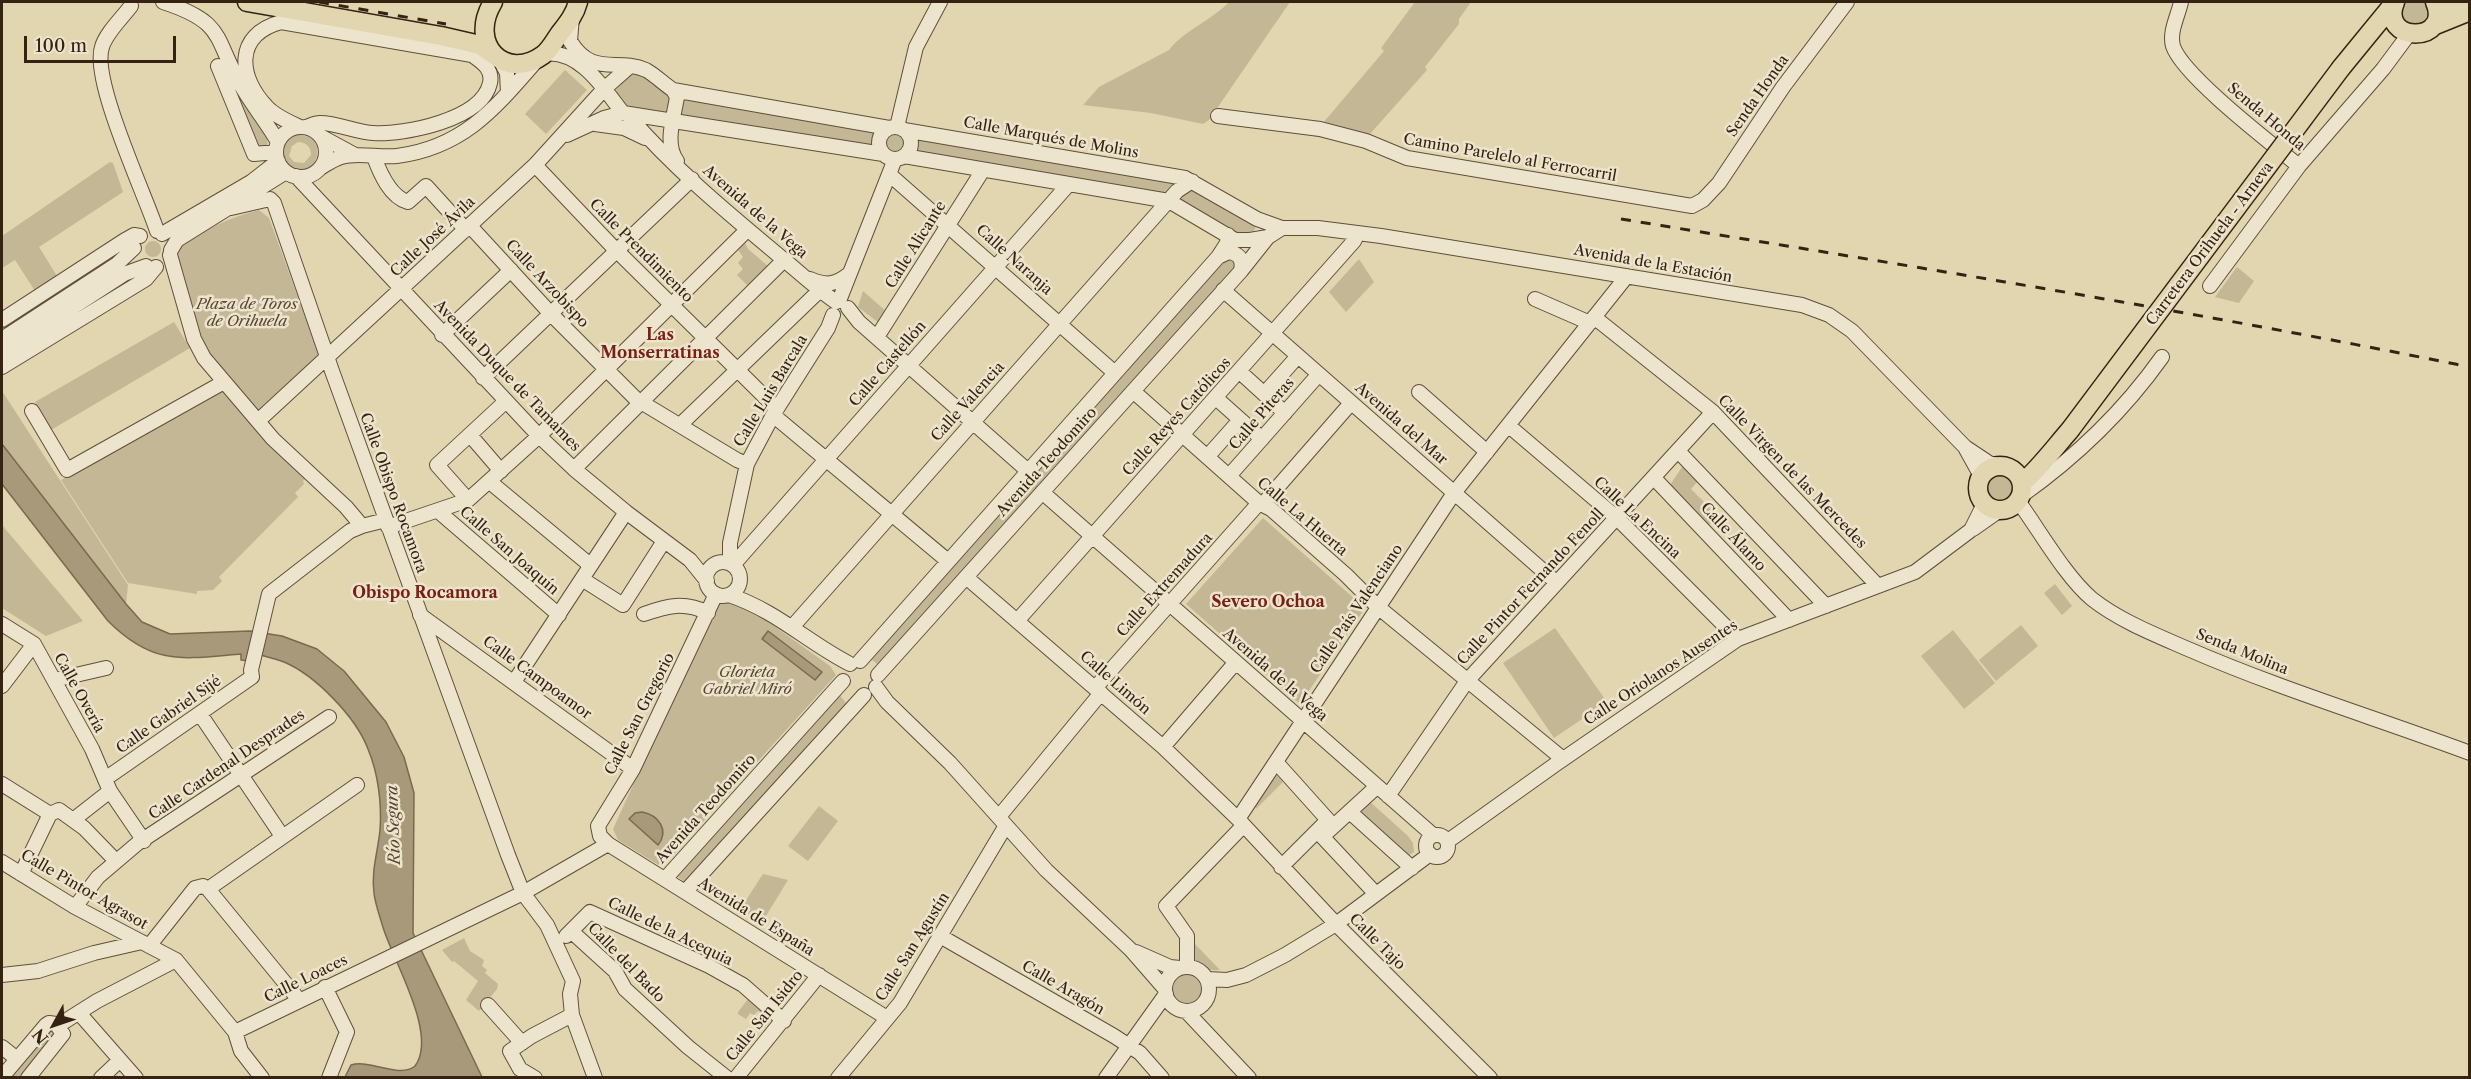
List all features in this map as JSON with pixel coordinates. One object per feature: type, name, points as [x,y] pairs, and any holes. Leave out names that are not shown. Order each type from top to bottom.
[{"type":"main road","points":[[247,2],[441,36],[480,45],[496,56],[517,63],[542,56],[575,9]]},
{"type":"main road","points":[[2395,2],[2393,14],[2404,30],[2416,35],[2469,11]]},
{"type":"main road","name":"Carretera Orihuela - Arneva","points":[[2009,500],[2070,430],[2341,68],[2395,2]]},
{"type":"main road","points":[[2431,28],[2438,13],[2435,2]]},
{"type":"main road","points":[[2441,2],[2465,2]]},
{"type":"main road","points":[[441,36],[467,30],[488,9]]},
{"type":"main road","points":[[488,9],[485,41],[496,56]]},
{"type":"main road","points":[[2364,39],[2404,30]]},
{"type":"main road","name":"Carretera Orihuela - Arneva","points":[[1981,476],[1985,470],[2032,460],[2055,446]]},
{"type":"main road","points":[[1981,476],[1977,490],[2009,500],[2019,476],[2003,466]]},
{"type":"street","points":[[163,2],[186,9],[204,20],[214,30],[240,85],[292,164]]},
{"type":"street","points":[[897,128],[916,47],[940,2]]},
{"type":"street","name":"Senda Honda","points":[[1692,206],[1703,200],[1719,183],[1783,87],[1847,2]]},
{"type":"street","name":"Senda Honda","points":[[2181,2],[2172,37],[2179,57],[2208,89],[2299,166]]},
{"type":"street","points":[[131,6],[102,47],[101,64],[104,82],[125,148],[152,214],[147,237],[137,259],[161,261],[169,270],[178,288],[198,348],[273,439],[346,507],[362,526],[387,524],[438,511],[468,500],[539,436],[747,230]]},
{"type":"street","name":"Calle Marqués de Molins","points":[[575,9],[570,24],[570,41],[585,59],[602,64],[645,70],[673,90],[1138,169],[1192,181],[1257,219],[1282,228]]},
{"type":"street","points":[[292,164],[286,132],[303,127],[319,123],[384,134],[430,126],[471,106],[489,87],[490,74],[486,65],[472,55],[281,22],[258,31],[247,51],[245,67],[248,77],[268,110],[303,127],[356,155]]},
{"type":"street","points":[[2210,286],[2299,166],[2383,69],[2431,28]]},
{"type":"street","points":[[2383,69],[2404,30]]},
{"type":"street","points":[[496,56],[507,73],[508,93]]},
{"type":"street","points":[[218,66],[254,154],[292,164],[356,155],[397,156],[435,146],[459,135],[487,117],[542,56],[571,58],[604,89],[626,114],[1169,201],[1239,241],[1268,237]]},
{"type":"street","points":[[604,89],[629,67]]},
{"type":"street","name":"Calle José Ávila","points":[[258,421],[535,165],[604,89]]},
{"type":"street","points":[[673,90],[677,97],[674,120]]},
{"type":"street","name":"Calle José Ávila","points":[[560,139],[604,118],[626,114]]},
{"type":"street","name":"Avenida de la Vega","points":[[626,114],[651,142],[747,230],[803,276],[838,311]]},
{"type":"street","name":"Camino Parelelo al Ferrocarril","points":[[1218,116],[1320,129],[1366,141],[1407,158],[1692,206]]},
{"type":"street","name":"Avenida de la Vega","points":[[674,120],[670,139],[672,154],[689,176]]},
{"type":"street","points":[[592,124],[624,128],[651,142]]},
{"type":"street","points":[[892,157],[879,146],[879,137],[897,128]]},
{"type":"street","points":[[892,157],[909,152],[911,142],[897,128]]},
{"type":"street","points":[[2,339],[117,264],[147,237],[251,182],[326,152],[320,136]]},
{"type":"street","name":"Calle Arzobispo","points":[[374,157],[382,177],[402,200],[408,202],[426,186],[640,402],[747,464]]},
{"type":"street","points":[[892,157],[889,174],[846,280],[838,311],[859,321],[1028,471]]},
{"type":"street","points":[[2,367],[146,279],[177,240],[231,208],[292,164]]},
{"type":"street","name":"Avenida Duque de Tamames","points":[[292,164],[316,198],[539,436],[574,469],[626,512],[690,560],[708,586],[728,592]]},
{"type":"street","name":"Calle Prendimiento","points":[[535,165],[775,412]]},
{"type":"street","name":"Calle Alicante","points":[[877,337],[983,170]]},
{"type":"street","name":"Calle Naranja","points":[[889,174],[1115,373]]},
{"type":"street","points":[[483,378],[617,250],[624,246],[689,176]]},
{"type":"street","points":[[1169,201],[1181,187],[1192,181]]},
{"type":"street","name":"Calle Castellón","points":[[724,564],[828,458],[1068,185]]},
{"type":"street","name":"Calle Obispo Rocamora","points":[[231,208],[264,199],[270,199],[274,203],[387,524],[524,893],[547,925],[573,981],[570,994],[572,1015]]},
{"type":"street","name":"Calle Valencia","points":[[793,626],[1169,201]]},
{"type":"street","points":[[1252,240],[1259,233],[1257,219]]},
{"type":"street","name":"Avenida Teodomiro","points":[[685,892],[872,688],[966,577],[1241,271],[1268,237],[1282,228]]},
{"type":"street","name":"Avenida de la Estación","points":[[1282,228],[1318,228],[1358,232],[1802,305],[1829,315],[1852,331],[1965,447],[1989,463],[2003,466]]},
{"type":"street","name":"Calle Reyes Católicos","points":[[1017,621],[1240,372],[1354,241],[1358,232]]},
{"type":"street","points":[[2,320],[134,235],[169,241],[161,261],[124,274],[2,353]]},
{"type":"street","name":"Avenida Teodomiro","points":[[665,879],[1218,257],[1227,243],[1228,235]]},
{"type":"street","points":[[1218,257],[1229,252],[1238,254],[1242,261],[1241,271]]},
{"type":"street","points":[[574,469],[784,260]]},
{"type":"street","points":[[442,335],[511,270]]},
{"type":"street","name":"Avenida de la Vega","points":[[803,276],[831,284],[846,280]]},
{"type":"street","name":"Calle País Valenciano","points":[[1183,967],[1188,936],[1166,906],[1240,823],[1276,762],[1454,493],[1627,276]]},
{"type":"street","points":[[680,425],[737,371],[815,290]]},
{"type":"street","name":"Avenida del Mar","points":[[1223,290],[1557,583]]},
{"type":"street","name":"Calle Virgen de las Mercedes","points":[[1535,299],[1592,320],[1713,412],[1878,586]]},
{"type":"street","name":"Calle Luis Barcala","points":[[724,564],[747,464],[775,412],[838,311]]},
{"type":"street","points":[[1264,394],[1298,356]]},
{"type":"street","points":[[2009,500],[2052,472],[2101,430],[2141,387],[2162,357]]},
{"type":"street","points":[[1240,372],[1285,412]]},
{"type":"street","name":"Calle Piteras","points":[[1229,476],[1319,374]]},
{"type":"street","points":[[32,411],[67,470],[224,382]]},
{"type":"street","name":"Calle La Huerta","points":[[1133,391],[1261,504],[1271,508],[1378,607],[1563,759]]},
{"type":"street","points":[[1419,392],[1487,452]]},
{"type":"street","points":[[1216,398],[1262,439]]},
{"type":"street","points":[[468,500],[437,465],[506,402]]},
{"type":"street","name":"Calle Extremadura","points":[[1004,820],[1098,691],[1170,604],[1351,403]]},
{"type":"street","points":[[775,412],[948,561]]},
{"type":"street","name":"Calle Pintor Fernando Fenoll","points":[[1388,796],[1467,681],[1713,412]]},
{"type":"street","points":[[1207,457],[1240,420]]},
{"type":"street","name":"Calle La Encina","points":[[1509,426],[1617,518],[1738,639]]},
{"type":"street","points":[[470,435],[501,471]]},
{"type":"street","name":"Avenida de la Estación","points":[[1965,447],[1981,476]]},
{"type":"street","points":[[1678,451],[1826,606]]},
{"type":"street","name":"Calle Álamo","points":[[1654,478],[1789,620]]},
{"type":"street","points":[[490,482],[590,565]]},
{"type":"street","name":"Avenida de la Vega","points":[[1042,492],[1433,835]]},
{"type":"street","name":"Senda Molina","points":[[2009,500],[2038,528],[2087,594],[2117,615],[2238,671],[2469,753]]},
{"type":"street","name":"Calle Oriolanos Ausentes","points":[[1448,841],[1738,639],[1915,572],[2009,500]]},
{"type":"street","name":"Calle San Joaquín","points":[[438,511],[559,615]]},
{"type":"street","points":[[514,682],[626,512]]},
{"type":"street","name":"Calle Gabriel Sijé","points":[[73,820],[107,785],[252,677],[250,670],[269,594],[350,531],[362,526]]},
{"type":"street","points":[[582,579],[623,605],[664,542]]},
{"type":"street","name":"Avenida Duque de Tamames","points":[[690,560],[724,564]]},
{"type":"street","points":[[706,581],[724,564],[739,572],[728,592],[754,603],[793,626],[831,654],[850,670],[853,694],[872,688]]},
{"type":"street","name":"Calle Limón","points":[[966,577],[1163,747],[1240,823]]},
{"type":"street","name":"Calle San Gregorio","points":[[608,844],[600,836],[598,826],[633,769],[708,613],[728,592]]},
{"type":"street","points":[[644,614],[670,604],[692,606],[708,613]]},
{"type":"street","name":"Calle Campoamor","points":[[420,615],[633,769]]},
{"type":"street","points":[[2,624],[34,644],[2,686]]},
{"type":"street","name":"Calle Overía","points":[[34,644],[92,749],[107,785],[144,841]]},
{"type":"street","points":[[850,670],[870,663],[872,688],[1052,866],[1068,889],[1131,950],[1168,996],[1186,1011],[1249,1077]]},
{"type":"street","points":[[1163,747],[1236,663]]},
{"type":"street","points":[[54,680],[106,668]]},
{"type":"street","points":[[200,714],[282,836]]},
{"type":"street","name":"Calle Cardenal Desprades","points":[[75,907],[98,877],[116,861],[329,717]]},
{"type":"street","points":[[1276,762],[1328,820],[1320,834]]},
{"type":"street","points":[[2,784],[50,814]]},
{"type":"street","points":[[207,889],[357,785]]},
{"type":"street","points":[[1281,867],[1320,834],[1351,813],[1372,791]]},
{"type":"street","points":[[21,873],[50,814],[59,810],[84,828],[116,861]]},
{"type":"street","points":[[1351,813],[1412,868]]},
{"type":"street","name":"Calle San Agustín","points":[[838,1077],[900,1003],[1004,820]]},
{"type":"street","name":"Calle Tajo","points":[[1240,823],[1336,924],[1490,1077]]},
{"type":"street","points":[[1320,834],[1376,894]]},
{"type":"street","points":[[1433,835],[1442,835],[1448,841],[1446,854],[1438,857],[1430,854],[1426,844],[1433,835]]},
{"type":"street","name":"Calle Loaces","points":[[235,1032],[524,893],[608,844]]},
{"type":"street","name":"Avenida de España","points":[[608,844],[887,1018]]},
{"type":"street","points":[[1186,1011],[1199,1008],[1207,991],[1227,980],[1260,969],[1336,924],[1430,854]]},
{"type":"street","name":"Calle Pintor Agrasot","points":[[2,862],[75,907],[176,960]]},
{"type":"street","points":[[2,975],[38,971],[94,953],[146,944],[160,932],[195,888],[203,885],[298,1000]]},
{"type":"street","name":"Calle de la Acequia","points":[[571,931],[590,912],[709,966],[743,985],[784,1020]]},
{"type":"street","name":"Calle del Bado","points":[[557,944],[571,931],[615,971],[625,990],[688,1047],[727,1077]]},
{"type":"street","name":"Calle Aragón","points":[[940,936],[1114,1036],[1140,1053],[1162,1077]]},
{"type":"street","points":[[1131,950],[1170,967],[1199,970],[1207,991],[1208,1033]]},
{"type":"street","points":[[59,1025],[176,960],[235,1032],[242,1051],[262,1077]]},
{"type":"street","points":[[1106,1077],[1154,1011],[1168,996],[1169,976],[1183,967]]},
{"type":"street","name":"Calle San Isidro","points":[[736,1077],[819,975]]},
{"type":"street","points":[[325,987],[347,1032],[329,1077]]},
{"type":"street","points":[[488,1005],[522,1042]]},
{"type":"street","points":[[79,1013],[136,1077]]},
{"type":"street","points":[[535,1077],[520,1069],[510,1052],[522,1042],[572,1015],[592,1076]]},
{"type":"street","points":[[2,1077],[46,1025],[53,1023],[59,1025],[63,1034],[28,1077]]},
{"type":"street","points":[[2,1047],[17,1059]]},
{"type":"street","points":[[101,1077],[119,1058]]},
{"type":"green space","points":[[1229,2],[1290,2],[1209,120],[1203,124],[1151,113],[1083,105],[1099,87],[1169,50],[1182,37]]},
{"type":"green space","points":[[1415,2],[1471,2],[1459,19],[1459,24],[1425,67],[1427,70],[1361,144],[1312,136],[1384,51],[1381,48]]},
{"type":"green space","points":[[2405,2],[2426,2],[2430,13],[2427,21],[2420,26],[2407,24],[2402,18],[2402,5]]},
{"type":"green space","points":[[565,70],[587,90],[546,134],[525,114]]},
{"type":"green space","points":[[637,72],[666,93],[715,105],[898,133],[904,137],[1175,182],[1174,185],[1194,190],[1260,217],[1250,240],[1186,203],[624,108],[616,90],[626,78]]},
{"type":"green space","points":[[243,100],[264,129],[267,148],[257,146],[236,103]]},
{"type":"green space","points":[[296,135],[308,137],[315,143],[316,159],[305,171],[297,171],[288,166],[282,157],[285,144]],"holes":[[[298,142],[307,146],[311,152],[304,163],[294,162],[289,156],[292,146]]]},
{"type":"green space","points":[[110,162],[113,163],[123,192],[39,247],[57,276],[35,291],[15,260],[2,268],[2,236]]},
{"type":"green space","name":"Plaza de Toros de Orihuela","points":[[259,210],[269,218],[321,360],[314,360],[262,406],[264,411],[260,414],[204,349],[176,252],[177,248],[206,230]]},
{"type":"green space","points":[[150,241],[156,241],[161,249],[159,255],[150,257],[145,252],[145,246]]},
{"type":"green space","points":[[745,243],[748,249],[768,266],[748,286],[737,275],[743,269],[738,263],[743,257],[738,250]]},
{"type":"green space","points":[[1225,259],[1235,259],[1236,269],[881,663],[877,664],[871,659]]},
{"type":"green space","points":[[1359,259],[1374,282],[1346,312],[1329,292]]},
{"type":"green space","points":[[2237,267],[2254,281],[2239,303],[2215,297]]},
{"type":"green space","points":[[863,291],[886,311],[879,323],[858,307]]},
{"type":"green space","points":[[174,322],[190,348],[51,430],[35,402]]},
{"type":"green space","points":[[2,391],[128,585],[126,604],[2,443]]},
{"type":"green space","points":[[222,391],[305,479],[304,484],[295,493],[298,497],[219,577],[222,581],[213,590],[197,591],[197,594],[128,583],[61,480]]},
{"type":"green space","points":[[1684,464],[1699,480],[1691,489],[1718,516],[1709,525],[1670,485]]},
{"type":"green space","points":[[1995,476],[2005,476],[2012,483],[2012,493],[2005,500],[1995,500],[1988,493],[1988,483]]},
{"type":"green space","points":[[1263,518],[1365,608],[1300,704],[1186,604]]},
{"type":"green space","points":[[2,525],[83,621],[46,636],[2,608]]},
{"type":"green space","points":[[2055,584],[2072,606],[2062,615],[2044,593]]},
{"type":"green space","name":"Glorieta Gabriel Miró","points":[[726,599],[736,599],[830,666],[836,675],[662,867],[618,840],[613,829],[714,607]]},
{"type":"green space","points":[[2021,625],[2038,646],[1996,681],[1979,660]]},
{"type":"green space","points":[[1555,628],[1607,702],[1554,738],[1503,663]]},
{"type":"green space","points":[[1953,630],[1995,683],[1964,709],[1921,656]]},
{"type":"green space","points":[[839,694],[846,703],[685,883],[676,875]]},
{"type":"green space","points":[[1277,775],[1283,782],[1256,809],[1254,803]]},
{"type":"green space","points":[[1368,800],[1408,836],[1413,843],[1414,852],[1406,857],[1356,813]]},
{"type":"green space","points":[[819,806],[838,821],[808,861],[788,846]]},
{"type":"green space","points":[[763,874],[788,880],[761,924],[739,911]]},
{"type":"green space","points":[[464,938],[470,951],[484,960],[482,966],[487,970],[485,973],[498,984],[497,989],[479,1011],[466,1000],[478,981],[454,961],[452,962],[442,950]]},
{"type":"green space","points":[[1194,943],[1220,970],[1205,970],[1191,955]]},
{"type":"green space","points":[[1187,972],[1198,977],[1203,988],[1198,999],[1187,1004],[1176,999],[1171,988],[1176,977]]},
{"type":"green space","points":[[751,995],[765,1008],[761,1013],[758,1011],[754,1015],[750,1013],[746,1019],[738,1012]]},
{"type":"green space","points":[[49,1029],[57,1032],[23,1077],[7,1078]]},
{"type":"water","name":"Río Segura","points":[[2,444],[142,622],[170,634],[250,631],[282,636],[317,649],[344,671],[386,722],[404,757],[414,793],[413,933],[482,1077],[345,1077],[351,1065],[367,1064],[393,1070],[408,1069],[415,1066],[421,1052],[421,1035],[411,996],[387,939],[375,901],[373,877],[379,838],[380,799],[368,749],[354,724],[321,687],[284,662],[253,653],[249,661],[241,660],[241,654],[185,658],[169,656],[154,653],[124,636],[108,621],[2,484]]},
{"type":"water","points":[[768,631],[822,672],[815,680],[762,639]]},
{"type":"water","points":[[642,812],[653,816],[660,824],[663,834],[658,845],[629,819],[635,813]]},
{"type":"railway","points":[[319,2],[446,24]]},
{"type":"railway","points":[[1621,219],[2152,307],[2470,367]]},
{"type":"district","name":"Las Monserratinas","points":[[660,344]]},
{"type":"district","name":"Obispo Rocamora","points":[[425,593]]},
{"type":"district","name":"Severo Ochoa","points":[[1268,602]]}]
